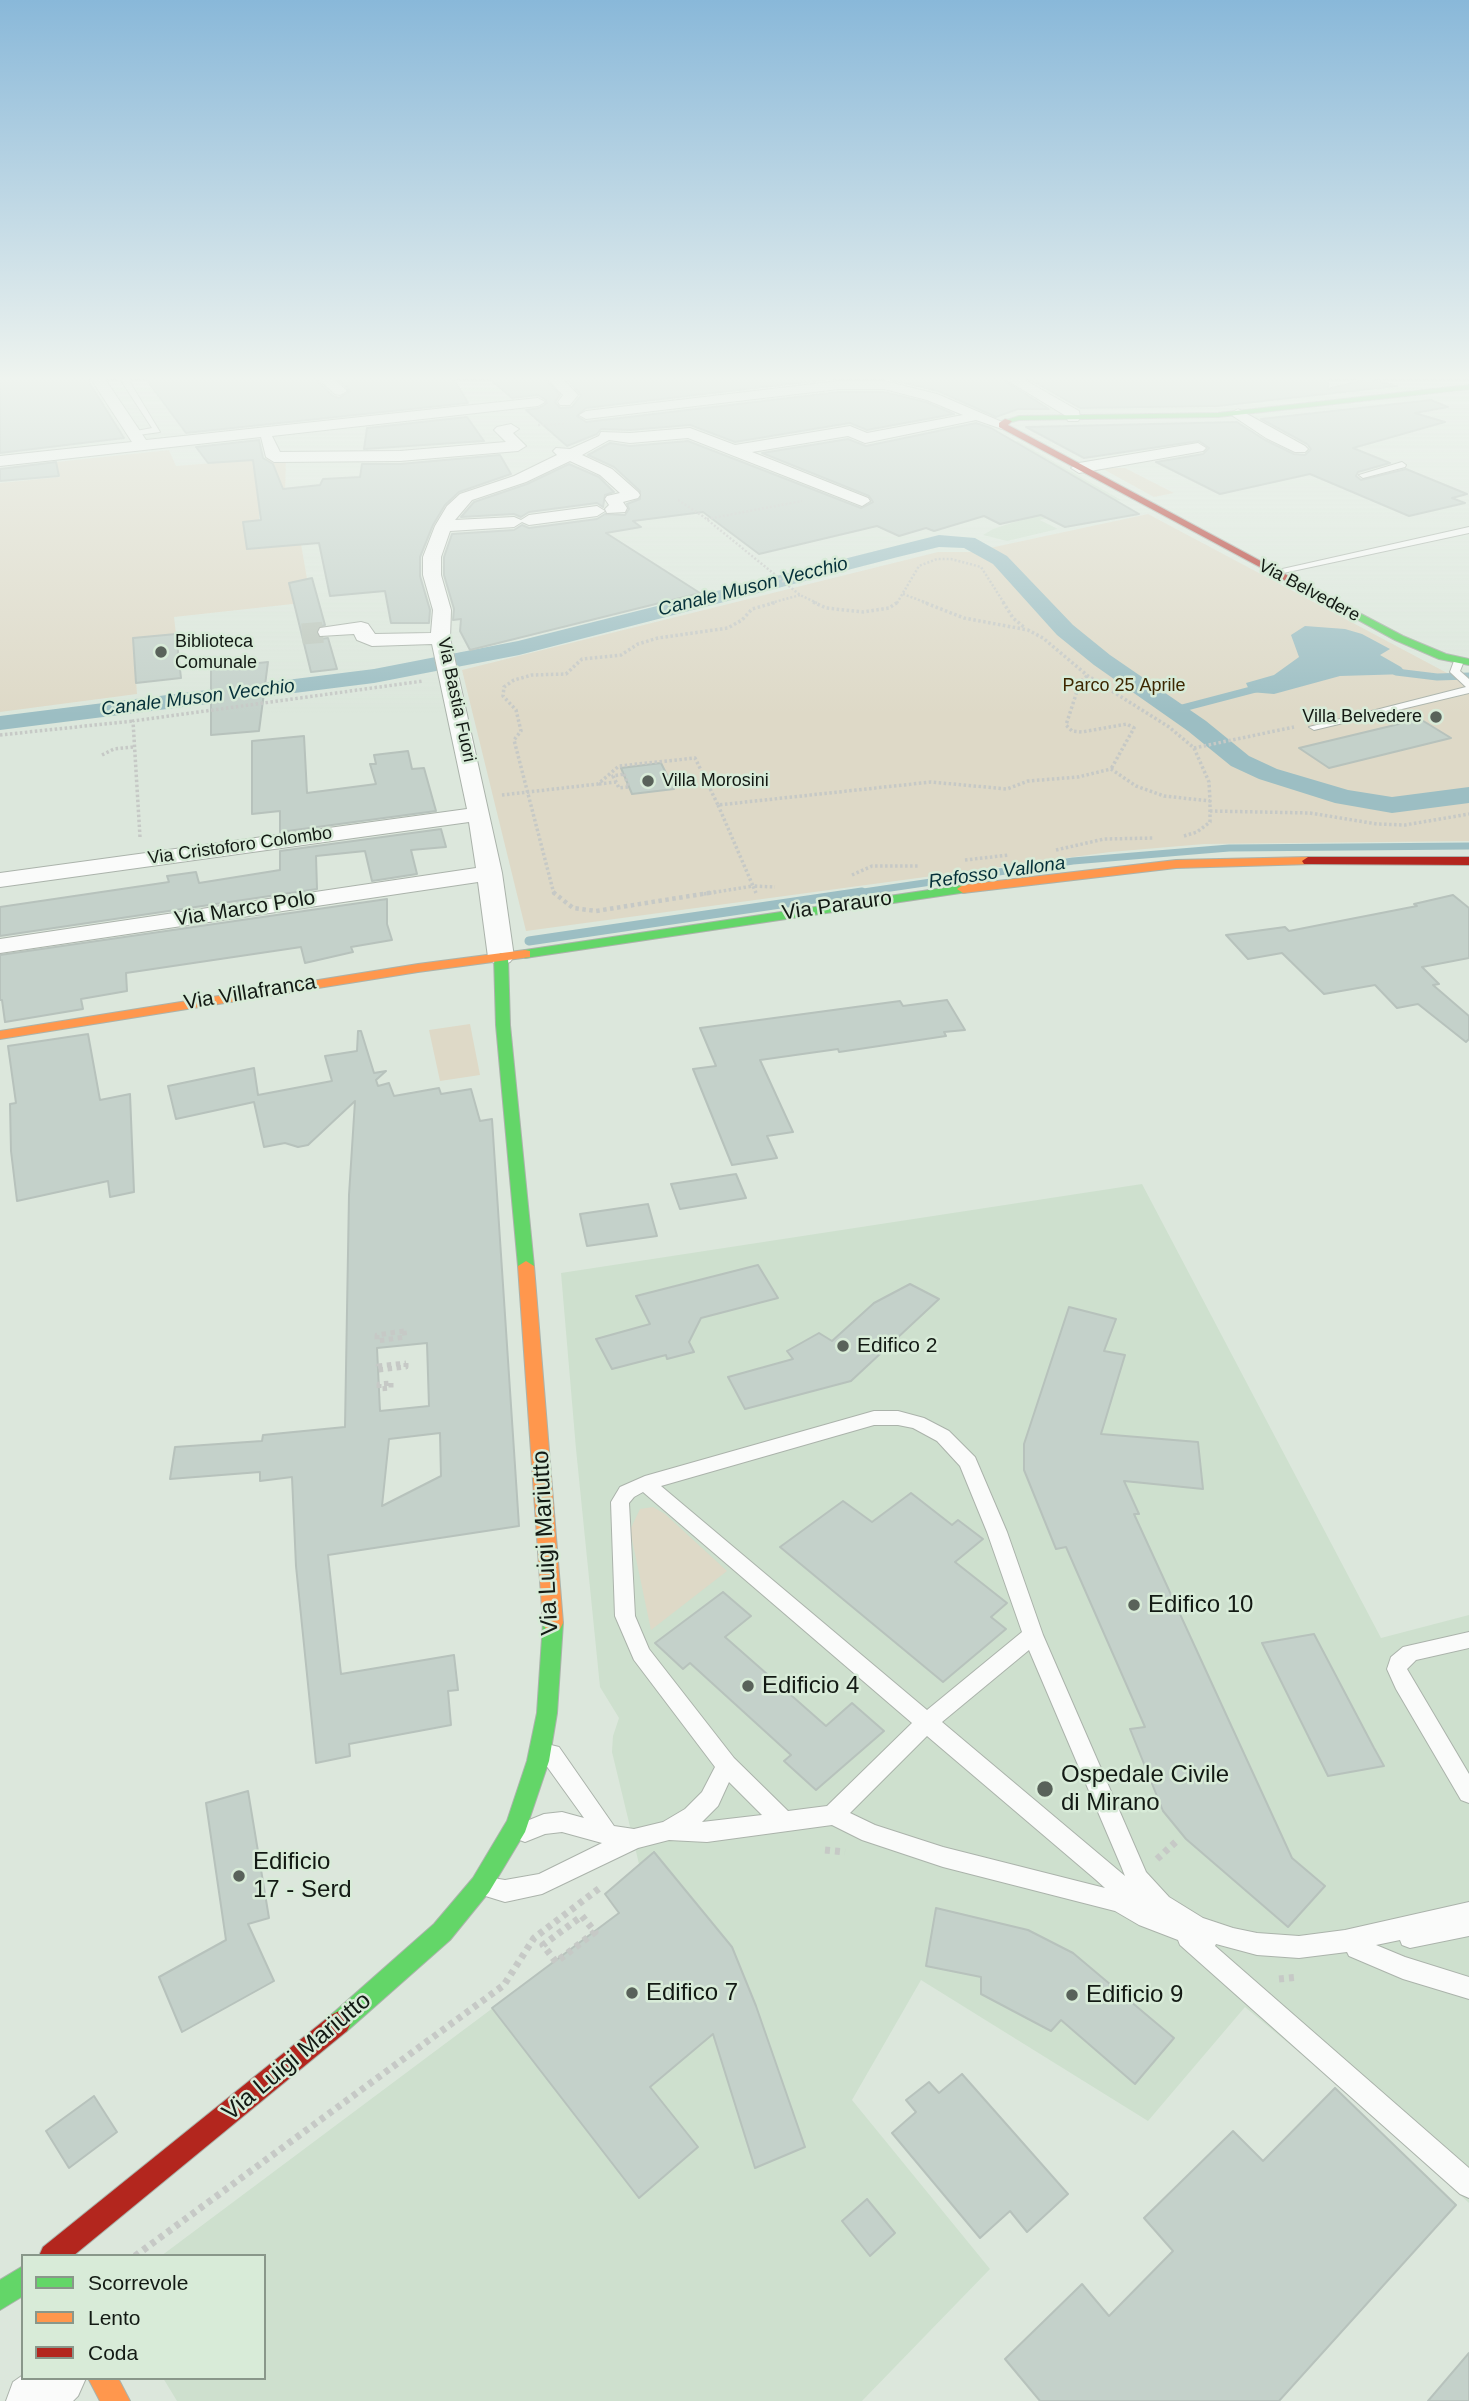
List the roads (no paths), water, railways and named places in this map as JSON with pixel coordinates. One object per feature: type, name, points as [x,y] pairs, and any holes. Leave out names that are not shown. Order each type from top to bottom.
[{"type":"main road","name":"Via Belvedere","points":[[1122,491],[1399,639],[1443,657],[1464,675]]},
{"type":"main road","name":"Via Parauro","points":[[501,957],[874,900],[1176,864],[1292,861],[1469,862]]},
{"type":"main road","name":"Via Villafranca","points":[[0,1035],[177,1004],[501,957]]},
{"type":"main road","name":"Via Luigi Mariutto","points":[[54,2254],[377,1991],[442,1931],[481,1885],[517,1825],[542,1740],[554,1615],[513,1112],[503,1025],[501,957]]},
{"type":"main road","points":[[0,2297],[21,2281]]},
{"type":"main road","points":[[103,2380],[116,2401]]},
{"type":"street","name":"Via Bastia Fuori","points":[[484,491],[466,497],[453,510],[434,547],[431,568],[442,610],[441,662],[478,806],[501,957]]},
{"type":"street","points":[[443,526],[522,521],[620,508],[613,499],[632,495],[628,491]]},
{"type":"street","points":[[835,491],[862,501]]},
{"type":"street","points":[[327,632],[361,628],[364,636],[372,640],[441,662]]},
{"type":"street","name":"Via Cristoforo Colombo","points":[[0,880],[254,843],[478,806]]},
{"type":"street","name":"Via Marco Polo","points":[[0,946],[490,873]]},
{"type":"street","points":[[32,2401],[58,2380]]},
{"type":"lane","points":[[1274,572],[1469,530]]},
{"type":"lane","points":[[1314,727],[1464,675]]},
{"type":"lane","points":[[784,1822],[726,1765],[641,1654],[625,1616],[618,1511],[620,1502],[627,1492],[646,1483],[874,1418],[898,1418],[918,1423],[943,1436],[968,1462],[997,1532],[1033,1635],[1137,1879],[1164,1908]]},
{"type":"lane","points":[[646,1483],[1127,1892],[1196,1926],[1233,1939],[1299,1947],[1345,1941],[1469,1913]]},
{"type":"lane","points":[[833,1815],[928,1721],[1033,1635]]},
{"type":"lane","points":[[1469,1640],[1410,1653],[1398,1663],[1397,1669],[1402,1682],[1469,1793]]},
{"type":"lane","points":[[542,1740],[608,1835]]},
{"type":"lane","points":[[481,1885],[505,1891],[542,1884],[634,1839],[669,1830],[693,1816],[710,1799],[726,1765]]},
{"type":"lane","points":[[669,1830],[706,1832],[833,1815],[870,1833],[943,1857],[1119,1902],[1216,1944],[1270,1956],[1357,1948],[1469,1925]]},
{"type":"lane","points":[[508,1840],[544,1824],[562,1822],[634,1839]]},
{"type":"lane","points":[[1181,1931],[1469,2185]]},
{"type":"lane","points":[[1357,1948],[1403,1968],[1469,1988]]},
{"type":"water","points":[[1305,626],[1345,629],[1362,634],[1390,649],[1380,655],[1401,667],[1407,674],[1340,676],[1274,694],[1250,692],[1246,683],[1274,675],[1299,657],[1291,635]]},
{"type":"waterway","name":"Canale Muson Vecchio","points":[[0,723],[374,676],[519,648],[939,541],[968,542],[1000,560],[1065,630],[1102,660],[1197,726],[1240,761],[1268,774],[1344,797],[1392,805],[1469,795]]},
{"type":"waterway","points":[[1396,672],[1437,677],[1469,676]]},
{"type":"waterway","points":[[1175,710],[1259,688]]},
{"type":"waterway","name":"Refosso Vallona","points":[[850,894],[1073,861],[1229,848],[1469,846]]},
{"type":"waterway","name":"Refosso Vallona","points":[[529,941],[862,892]]},
{"type":"tunnel","points":[[302,634],[327,632]]},
{"type":"place","name":"Biblioteca Comunale","points":[[161,652]]},
{"type":"place","name":"Villa Belvedere","points":[[1436,717]]},
{"type":"place","name":"Villa Morosini","points":[[648,781]]},
{"type":"place","name":"Edifico 2","points":[[843,1346]]},
{"type":"place","name":"Edifico 10","points":[[1134,1605]]},
{"type":"place","name":"Edificio 4","points":[[748,1686]]},
{"type":"place","name":"Ospedale Civile di Mirano","points":[[1045,1789]]},
{"type":"place","name":"Edificio 17 - Serd","points":[[239,1876]]},
{"type":"place","name":"Edifico 7","points":[[632,1993]]},
{"type":"place","name":"Edificio 9","points":[[1072,1995]]},
{"type":"park label","name":"Parco 25 Aprile","points":[[1124,686]]}]
